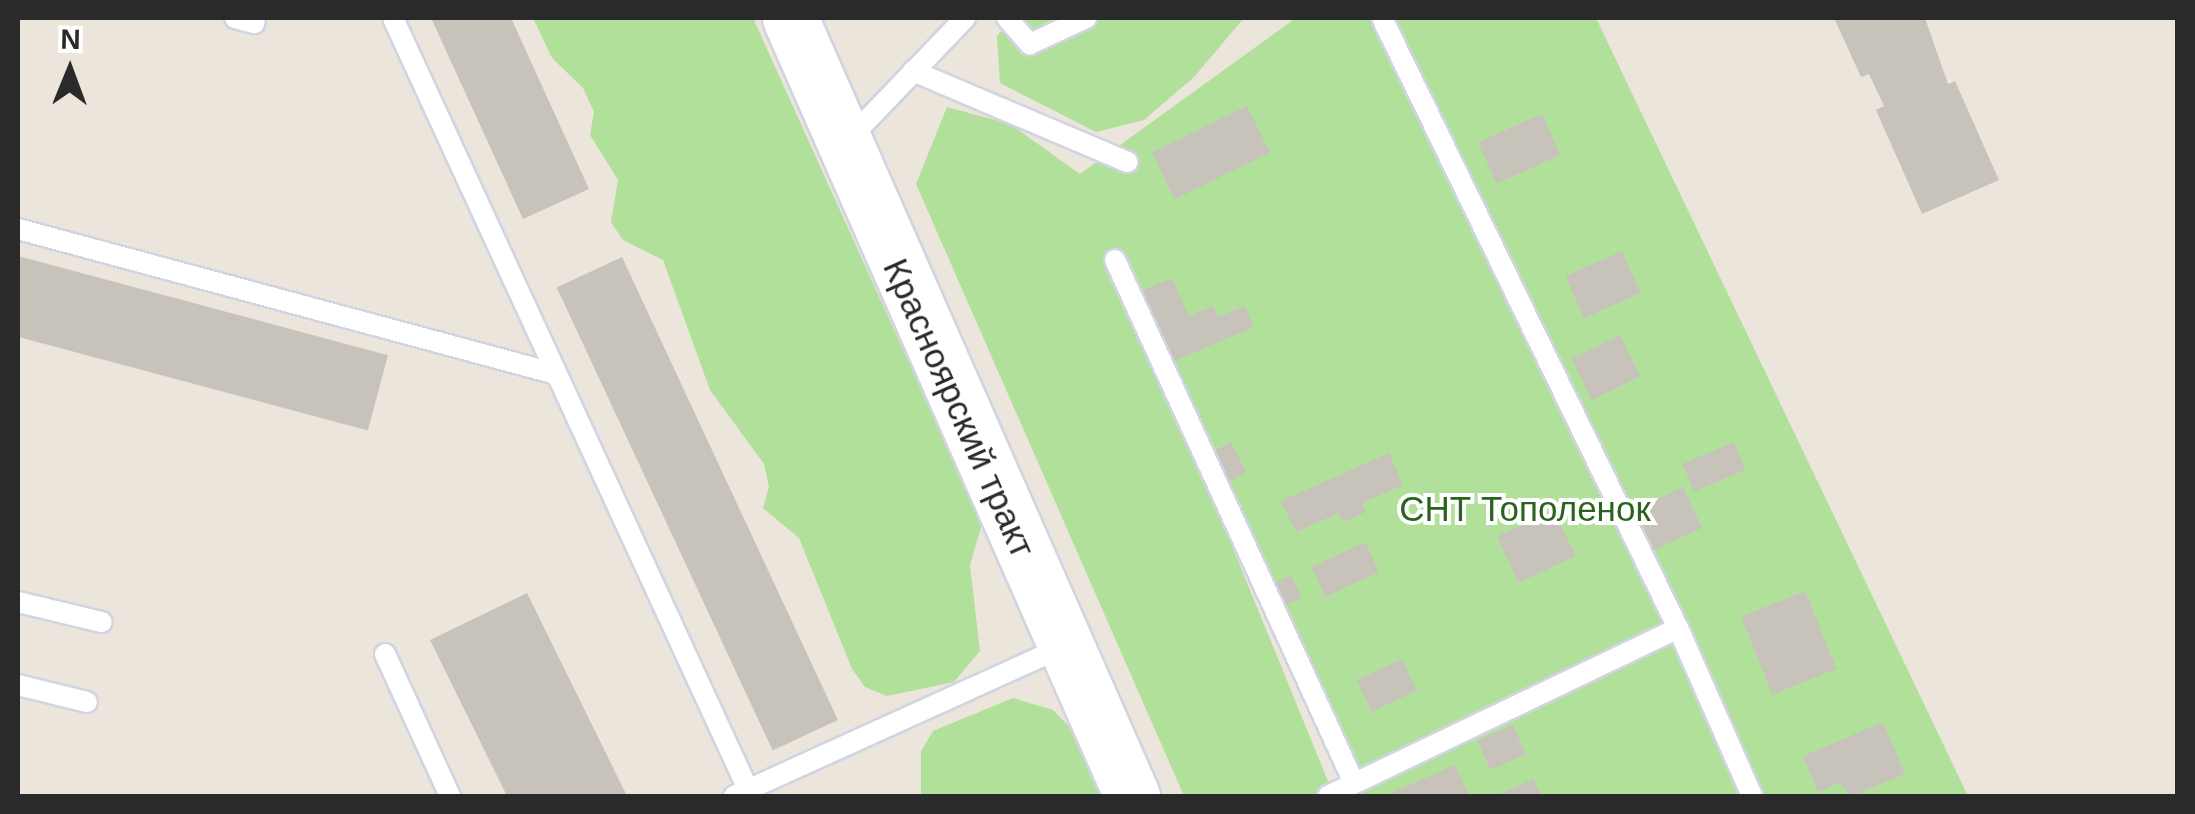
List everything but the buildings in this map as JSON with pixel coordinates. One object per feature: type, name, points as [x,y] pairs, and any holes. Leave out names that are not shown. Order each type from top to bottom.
[{"type":"main road","name":"Красноярский тракт","points":[[790,18],[1132,796]]},
{"type":"lane","points":[[235,18],[254,23],[256,18]]},
{"type":"lane","points":[[393,18],[744,794],[1064,646]]},
{"type":"lane","points":[[844,144],[965,18]]},
{"type":"lane","points":[[1007,18],[1030,44],[1086,18]]},
{"type":"lane","points":[[1382,18],[1678,628],[1752,796]]},
{"type":"lane","points":[[913,71],[1126,162]]},
{"type":"lane","points":[[18,229],[556,374]]},
{"type":"lane","points":[[1114,260],[1354,783]]},
{"type":"lane","points":[[18,602],[102,622]]},
{"type":"lane","points":[[1332,796],[1678,628]]},
{"type":"lane","points":[[385,654],[450,796]]},
{"type":"lane","points":[[18,685],[87,702]]},
{"type":"green space","points":[[533,18],[753,18],[982,524],[970,565],[980,651],[954,682],[887,696],[865,687],[852,669],[799,538],[763,508],[769,487],[764,464],[710,390],[663,260],[623,240],[611,222],[618,180],[590,135],[594,112],[583,88],[552,58]]},
{"type":"green space","points":[[1013,18],[1244,18],[1194,77],[1144,120],[1096,132],[1000,83],[997,36]]},
{"type":"green space","name":"СНТ Тополенок","points":[[1296,18],[1596,18],[1968,796],[1350,796],[1106,237],[1334,796],[1184,796],[916,184],[947,107],[1010,124],[1080,174]]},
{"type":"green space","points":[[1013,698],[1053,710],[1068,725],[1100,796],[921,796],[921,751],[933,731]]}]
